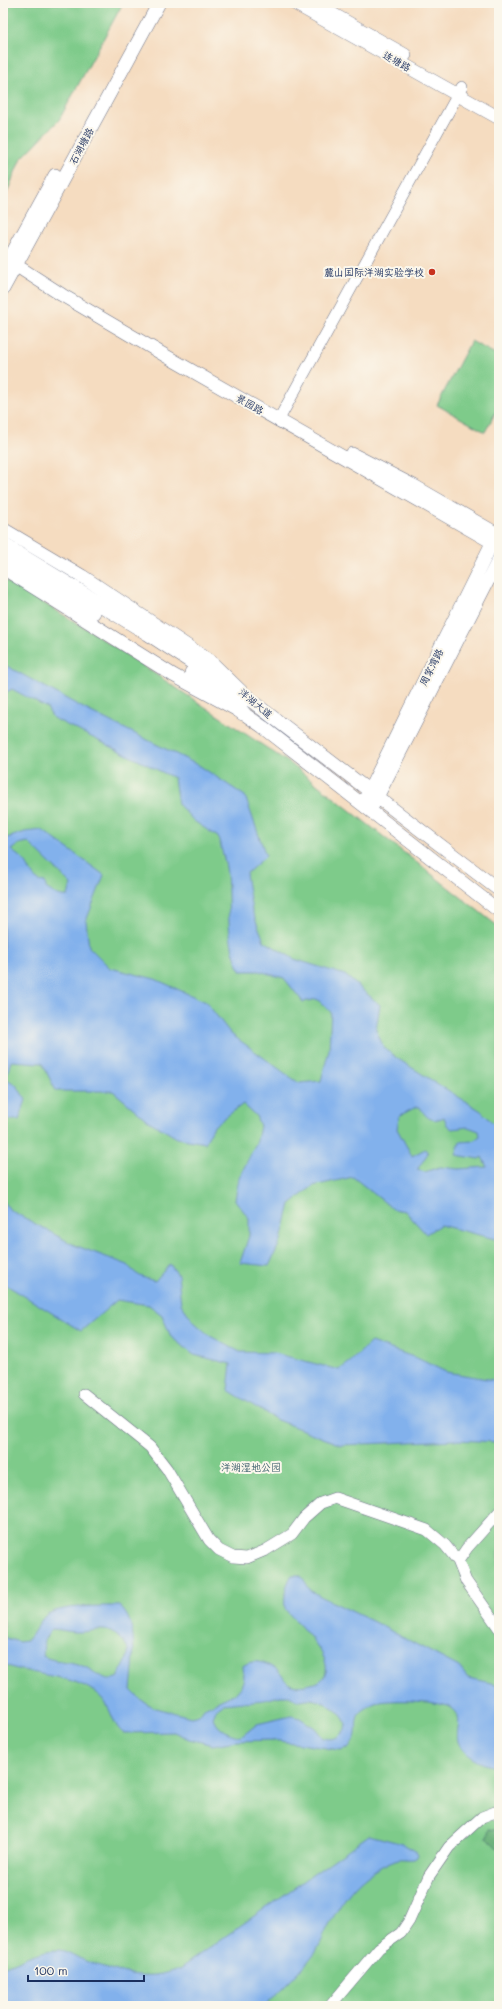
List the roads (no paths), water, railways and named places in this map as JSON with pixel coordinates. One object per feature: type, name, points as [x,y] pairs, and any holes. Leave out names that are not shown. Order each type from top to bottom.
[{"type":"highway","points":[[3,545],[146,637],[249,699]]},
{"type":"highway","points":[[3,559],[146,637],[243,713]]},
{"type":"main road","name":"石湖塘路","points":[[3,290],[9,259],[149,3]]},
{"type":"main road","name":"石湖塘路","points":[[9,259],[159,3]]},
{"type":"main road","name":"连塘路","points":[[294,3],[457,90],[499,108]]},
{"type":"main road","name":"连塘路","points":[[313,3],[457,90],[499,118]]},
{"type":"main road","name":"景园路","points":[[9,259],[200,368],[277,416],[414,486],[497,538]]},
{"type":"main road","name":"洋湖大道","points":[[3,530],[82,576],[210,661],[249,699],[499,890]]},
{"type":"main road","name":"周家湾路","points":[[373,794],[497,538]]},
{"type":"main road","name":"周家湾路","points":[[366,807],[499,559]]},
{"type":"main road","name":"洋湖大道","points":[[3,568],[173,675],[243,713],[499,910]]},
{"type":"street","points":[[277,416],[457,90]]},
{"type":"street","points":[[84,1394],[150,1447],[167,1469],[209,1540],[219,1550],[226,1554],[234,1557],[247,1558],[266,1550],[292,1534],[304,1518],[321,1503],[335,1498],[427,1530],[445,1545],[458,1561],[466,1581],[499,1628]]},
{"type":"street","points":[[458,1561],[467,1548],[499,1512]]},
{"type":"street","points":[[330,2006],[379,1948],[401,1933],[409,1921],[429,1876],[449,1847],[482,1817],[499,1812]]},
{"type":"water","points":[[3,664],[85,709],[200,766],[245,796],[266,856],[246,874],[252,911],[264,941],[294,959],[345,975],[380,1005],[376,1030],[384,1048],[398,1059],[481,1111],[499,1129],[499,1240],[440,1225],[426,1234],[405,1211],[393,1209],[353,1177],[313,1186],[290,1204],[281,1240],[269,1266],[240,1263],[249,1236],[249,1218],[235,1200],[239,1178],[257,1141],[260,1126],[256,1116],[243,1104],[214,1126],[205,1143],[177,1138],[147,1120],[113,1091],[56,1091],[42,1063],[11,1061],[6,1078],[17,1086],[26,1100],[19,1120],[3,1120],[3,835],[7,838],[25,832],[42,830],[104,875],[86,921],[89,947],[110,968],[155,979],[206,1002],[231,1034],[299,1083],[321,1081],[329,1050],[331,1012],[317,999],[303,1002],[284,978],[259,971],[241,971],[232,948],[225,860],[218,837],[194,821],[178,804],[174,778],[53,718],[47,708],[12,689],[3,694]],"holes":[[[28,842],[71,884],[68,896],[59,895],[46,888],[45,882],[41,882],[35,878],[26,863],[11,850],[19,844]],[[416,1107],[420,1107],[427,1117],[436,1120],[444,1117],[447,1125],[452,1129],[468,1127],[479,1131],[480,1136],[473,1141],[460,1142],[456,1155],[479,1159],[482,1157],[487,1167],[458,1169],[440,1167],[425,1172],[417,1170],[428,1153],[425,1149],[412,1156],[397,1129],[399,1116]]]},
{"type":"water","points":[[3,1200],[10,1210],[74,1245],[128,1265],[136,1274],[143,1277],[155,1281],[170,1264],[178,1275],[181,1304],[194,1322],[210,1336],[240,1352],[274,1353],[339,1370],[350,1362],[371,1342],[419,1359],[446,1372],[499,1381],[499,1442],[455,1440],[341,1445],[277,1420],[228,1390],[231,1364],[194,1355],[171,1337],[162,1315],[149,1305],[117,1300],[81,1331],[3,1283]]},
{"type":"water","points":[[292,1575],[302,1577],[311,1591],[376,1623],[459,1667],[468,1678],[491,1683],[499,1687],[499,1767],[481,1763],[464,1752],[457,1737],[458,1716],[453,1709],[438,1704],[415,1701],[391,1701],[374,1704],[363,1710],[358,1715],[355,1737],[350,1747],[340,1750],[273,1740],[236,1741],[213,1745],[189,1739],[174,1732],[123,1733],[116,1724],[109,1708],[102,1698],[86,1687],[63,1678],[26,1671],[3,1664],[3,1637],[19,1642],[27,1641],[45,1616],[51,1612],[81,1607],[119,1606],[126,1613],[133,1633],[134,1657],[131,1690],[140,1699],[152,1707],[191,1717],[199,1715],[204,1708],[236,1693],[241,1687],[244,1678],[243,1666],[252,1662],[271,1666],[279,1672],[288,1683],[292,1685],[302,1686],[315,1683],[324,1677],[326,1667],[324,1658],[319,1649],[285,1609],[286,1591]],"holes":[[[52,1629],[70,1632],[104,1630],[116,1635],[126,1644],[128,1651],[127,1658],[119,1677],[114,1679],[105,1678],[75,1663],[53,1660],[43,1656],[44,1640]],[[280,1696],[289,1696],[299,1701],[313,1699],[328,1704],[340,1714],[347,1726],[343,1733],[338,1737],[328,1739],[323,1738],[315,1728],[300,1718],[291,1716],[257,1724],[241,1737],[221,1729],[213,1718],[216,1709],[223,1704],[264,1700]]]},
{"type":"water","points":[[369,1835],[403,1844],[417,1852],[418,1855],[413,1859],[398,1859],[384,1865],[357,1884],[337,1910],[318,1948],[310,1959],[264,2006],[3,2006],[3,1967],[30,1956],[51,1950],[64,1951],[81,1959],[130,1974],[154,1975],[179,1969]]},
{"type":"place","name":"麓山国际洋湖实验学校","points":[[432,272]]},
{"type":"park label","name":"洋湖湿地公园","points":[[251,1467]]}]
